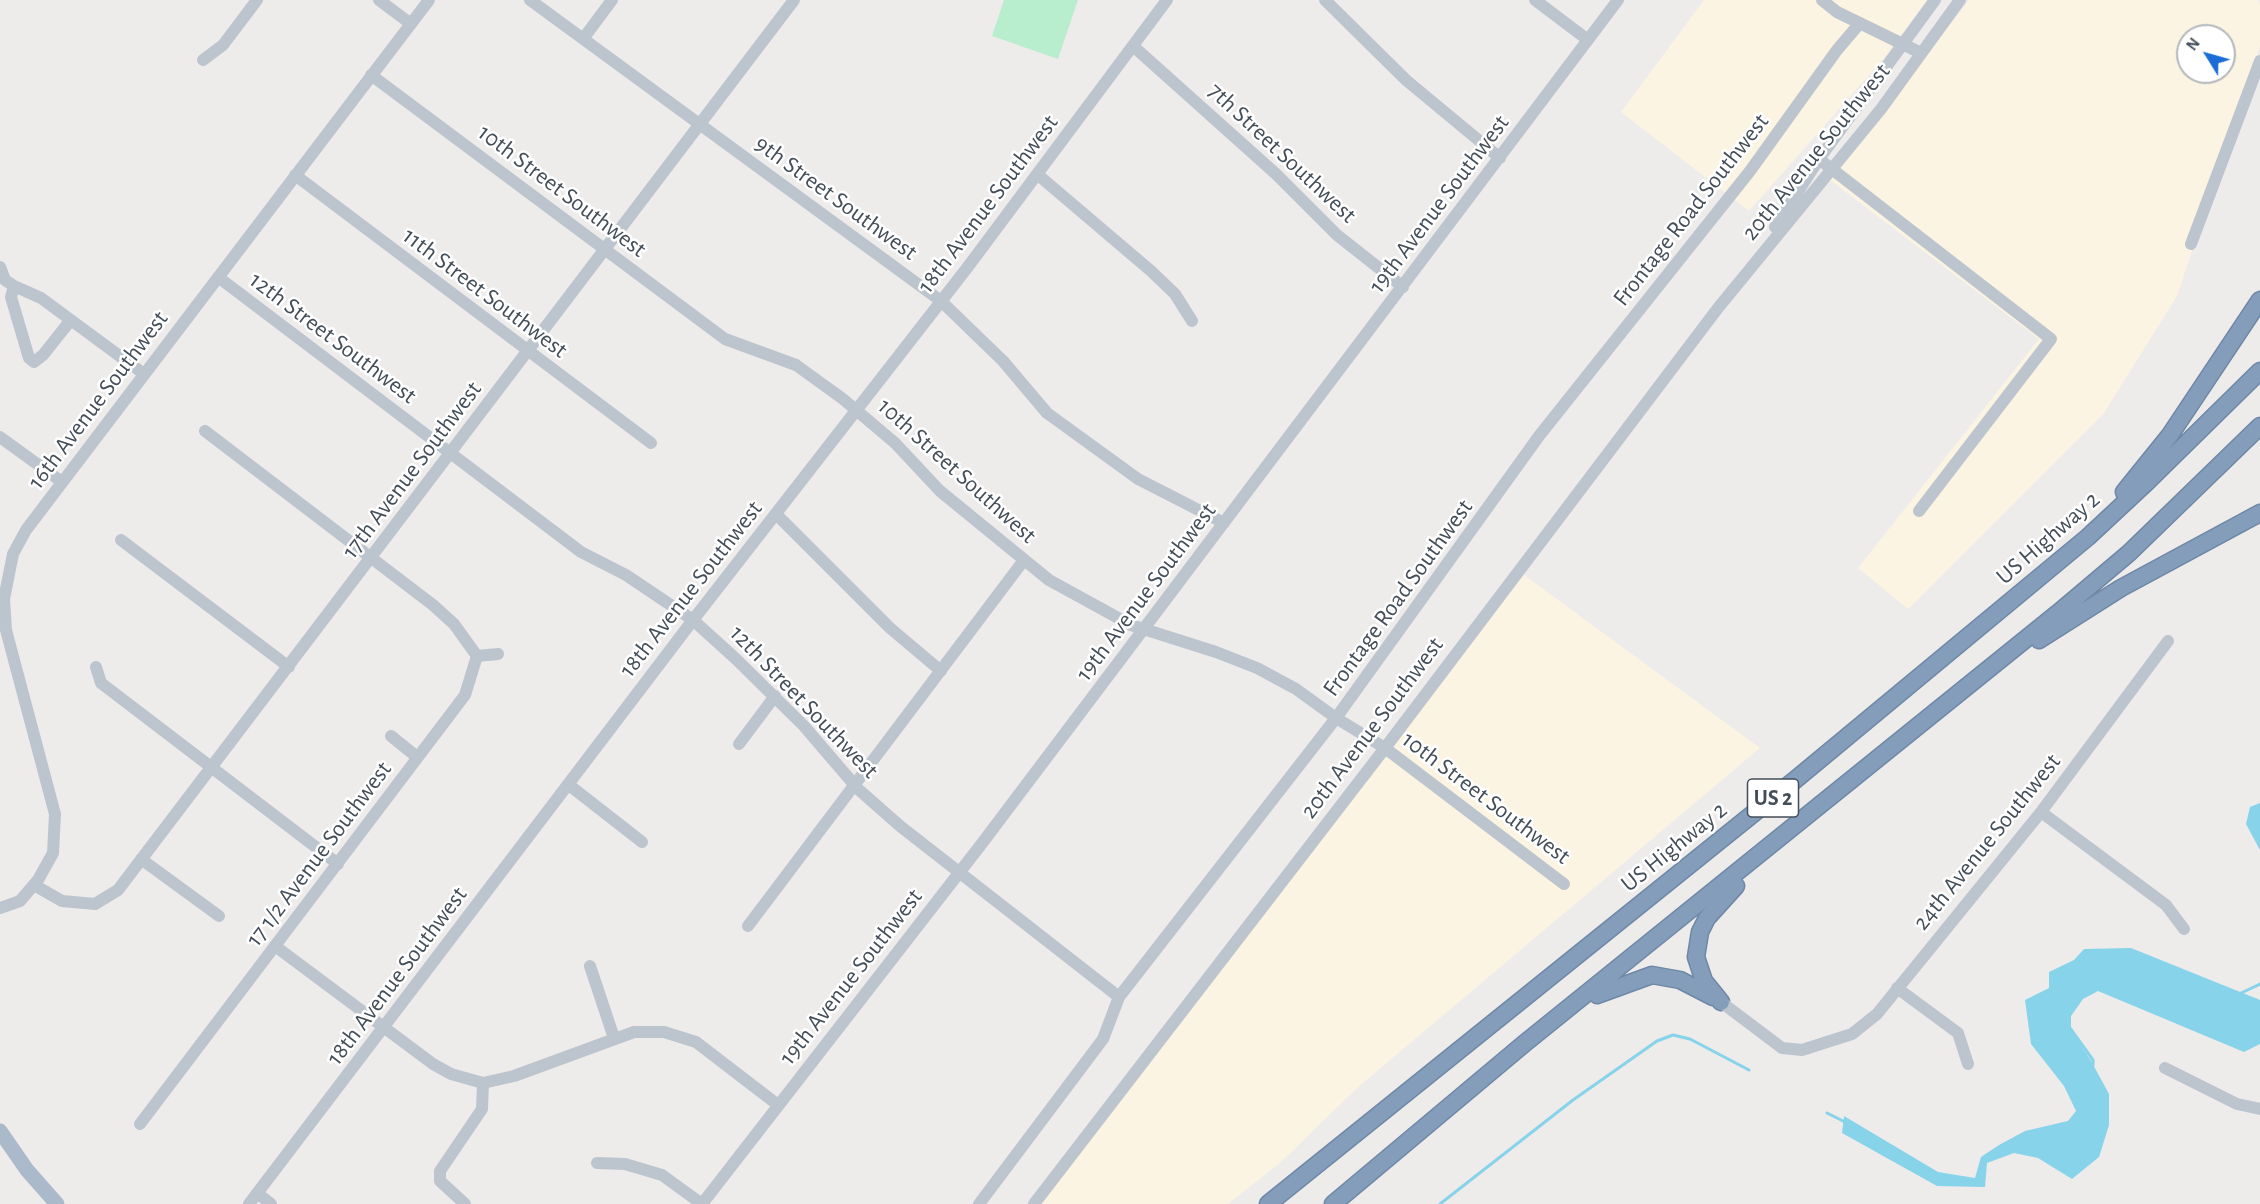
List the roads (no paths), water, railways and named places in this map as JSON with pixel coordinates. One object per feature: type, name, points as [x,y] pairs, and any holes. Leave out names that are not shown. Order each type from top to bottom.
[{"type":"highway","points":[[2061,559],[2128,488],[2169,435],[2260,300]]},
{"type":"highway","name":"US Highway 2","points":[[1268,1204],[1777,795],[2061,559],[2147,482],[2260,371]]},
{"type":"highway","name":"US 2","points":[[1333,1204],[2129,553],[2260,426]]},
{"type":"highway","points":[[1966,688],[2121,588],[2260,513]]},
{"type":"highway","points":[[1721,1002],[1704,981],[1696,957],[1700,932],[1707,918],[1723,899],[1785,836]]},
{"type":"highway","points":[[1568,1010],[1615,986],[1652,975],[1680,980],[1721,1002]]},
{"type":"main road","points":[[0,1131],[27,1170],[57,1204]]},
{"type":"street","points":[[202,60],[223,45],[257,0]]},
{"type":"street","points":[[380,0],[411,24]]},
{"type":"street","name":"16th Avenue Southwest","points":[[0,908],[20,901],[53,853],[55,814],[6,630],[4,599],[13,554],[26,530],[62,482],[429,0]]},
{"type":"street","name":"9th Street Southwest","points":[[530,0],[941,301],[1003,361],[1047,413],[1138,479],[1224,523]]},
{"type":"street","points":[[583,39],[612,0]]},
{"type":"street","name":"17th Avenue Southwest","points":[[33,885],[62,901],[95,904],[118,890],[290,667],[794,0]]},
{"type":"street","name":"18th Avenue Southwest","points":[[249,1204],[693,620],[941,301],[1167,0]]},
{"type":"street","points":[[1326,0],[1406,80],[1500,158]]},
{"type":"street","points":[[1535,0],[1588,40]]},
{"type":"street","name":"19th Avenue Southwest","points":[[702,1204],[960,873],[1618,0]]},
{"type":"street","points":[[1822,0],[1837,12],[1902,45]]},
{"type":"street","name":"20th Avenue Southwest","points":[[1743,277],[1819,159],[1935,0]]},
{"type":"street","name":"20th Avenue Southwest","points":[[1034,1204],[1743,277],[1881,109],[1960,0]]},
{"type":"street","name":"Frontage Road Southwest","points":[[979,1204],[1102,1039],[1119,997],[1336,718],[1539,436],[1750,171],[1837,50],[1860,23]]},
{"type":"street","name":"7th Street Southwest","points":[[1133,45],[1276,174],[1337,235],[1403,287]]},
{"type":"street","name":"20th Avenue Southwest","points":[[1902,45],[1921,53]]},
{"type":"street","points":[[2191,244],[2260,61]]},
{"type":"street","name":"10th Street Southwest","points":[[371,75],[725,339],[796,365],[857,410],[895,443],[940,491],[1049,580],[1098,609],[1143,630],[1216,652],[1257,668],[1296,688],[1336,718],[1385,748],[1564,884]]},
{"type":"street","points":[[1819,159],[2052,339],[1919,511]]},
{"type":"street","points":[[1037,174],[1151,271],[1175,294],[1192,321]]},
{"type":"street","name":"11th Street Southwest","points":[[295,175],[651,442]]},
{"type":"street","points":[[0,267],[5,280],[41,298],[144,374]]},
{"type":"street","name":"12th Street Southwest","points":[[218,277],[582,552],[626,575],[693,620],[775,696],[855,785],[900,826],[1119,997]]},
{"type":"street","points":[[14,286],[11,297],[29,358],[34,362],[43,355],[70,321]]},
{"type":"street","points":[[206,431],[370,559],[433,605],[454,624],[477,656],[498,654]]},
{"type":"street","points":[[0,437],[62,482]]},
{"type":"street","points":[[776,514],[890,628],[941,671]]},
{"type":"street","points":[[121,540],[290,667]]},
{"type":"street","points":[[748,927],[1024,560]]},
{"type":"street","name":"24th Avenue Southwest","points":[[1721,1002],[1782,1048],[1802,1050],[1852,1034],[1877,1014],[2041,812],[2168,641]]},
{"type":"street","name":"17 1/2 Avenue Southwest","points":[[140,1124],[465,695],[477,656]]},
{"type":"street","points":[[96,667],[101,683],[338,864]]},
{"type":"street","points":[[739,744],[775,696]]},
{"type":"street","points":[[391,736],[417,757]]},
{"type":"street","points":[[569,785],[642,842]]},
{"type":"street","points":[[2041,812],[2166,905],[2184,929]]},
{"type":"street","points":[[141,859],[219,916]]},
{"type":"street","points":[[275,946],[384,1028],[451,1074],[483,1083],[514,1076],[634,1032],[664,1032],[696,1042],[778,1105]]},
{"type":"street","points":[[590,966],[614,1038]]},
{"type":"street","points":[[1897,988],[1958,1033],[1968,1064]]},
{"type":"street","points":[[2165,1068],[2237,1104],[2260,1109]]},
{"type":"street","points":[[465,1204],[440,1181],[440,1171],[482,1109],[483,1083]]},
{"type":"street","points":[[597,1163],[625,1164],[662,1175],[702,1204]]},
{"type":"street","points":[[257,1193],[271,1204]]},
{"type":"water","points":[[2260,803],[2260,850],[2246,824],[2250,807]]},
{"type":"water","points":[[2131,948],[2260,1000],[2260,1044],[2244,1052],[2098,991],[2083,999],[2071,1016],[2071,1031],[2090,1059],[2109,1094],[2109,1125],[2099,1157],[2072,1179],[2038,1158],[2014,1153],[1987,1163],[1985,1187],[1937,1186],[1842,1133],[1844,1116],[1938,1172],[1975,1178],[1981,1157],[1999,1145],[2025,1131],[2068,1121],[2076,1111],[2064,1086],[2031,1044],[2025,1000],[2049,988],[2049,972],[2074,960],[2084,949]]},
{"type":"waterway","points":[[2239,994],[2260,984]]},
{"type":"waterway","points":[[2070,1028],[2093,1060],[2093,1065]]},
{"type":"waterway","points":[[1440,1204],[1573,1100],[1657,1041],[1673,1035],[1690,1039],[1749,1070]]},
{"type":"waterway","points":[[1827,1113],[1847,1123]]}]
